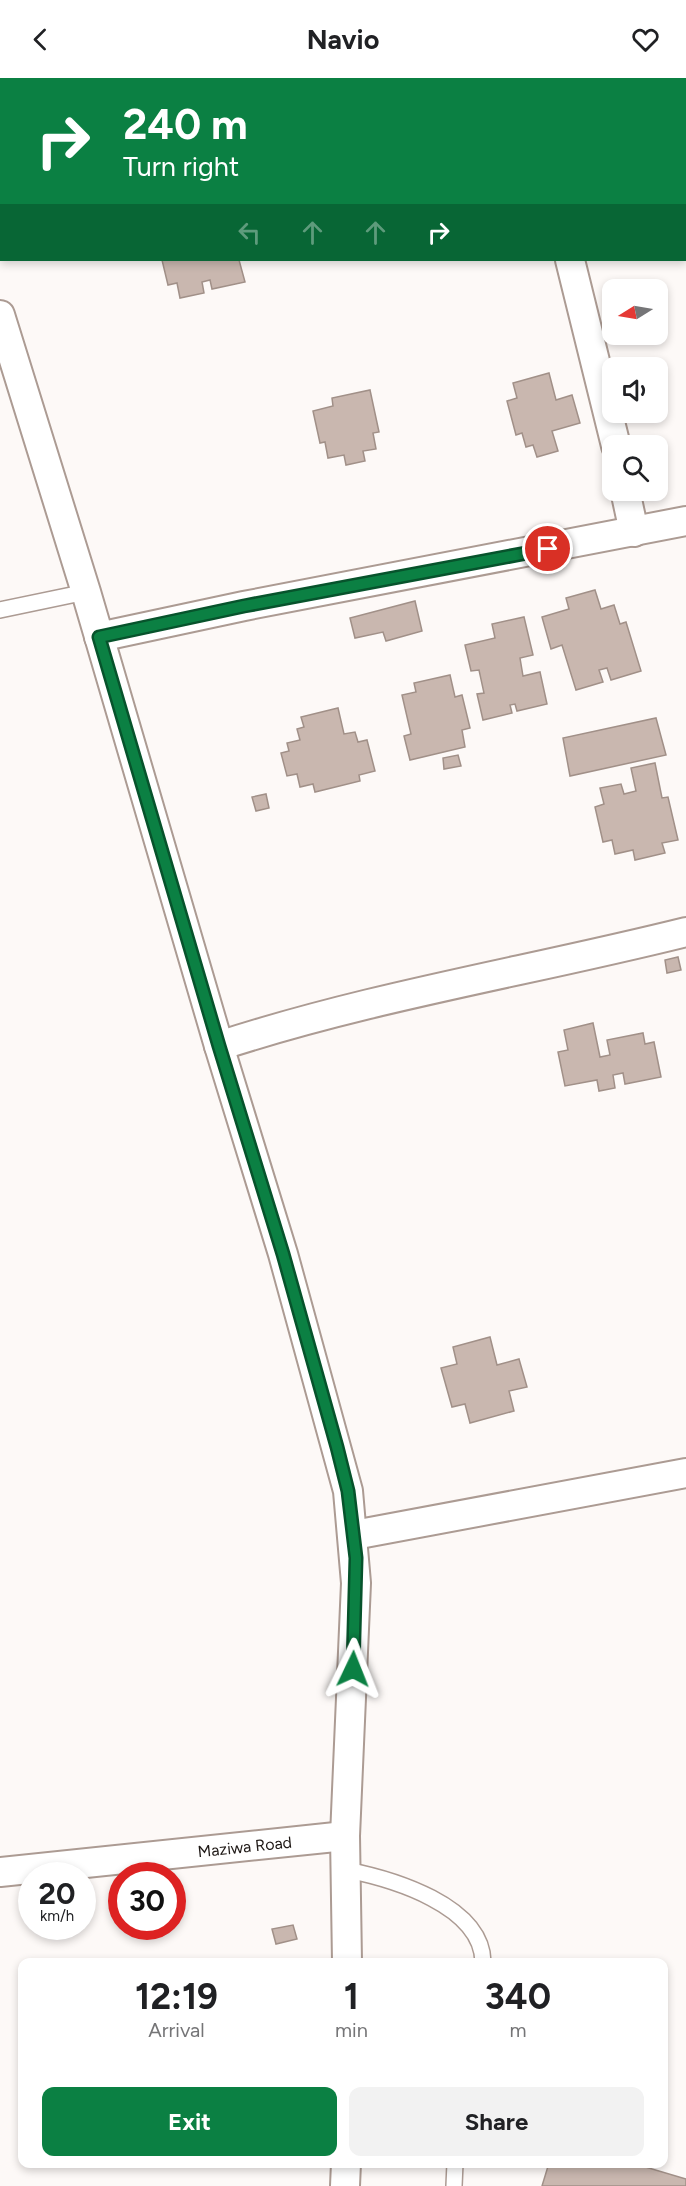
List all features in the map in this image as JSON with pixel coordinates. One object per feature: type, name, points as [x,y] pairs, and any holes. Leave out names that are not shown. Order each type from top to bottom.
[{"type":"street","points":[[570,261],[613,435]]},
{"type":"street","points":[[0,315],[86,592],[219,1046],[316,1366],[348,1491],[354,1535],[356,1583],[345,1836],[347,1958]]},
{"type":"street","points":[[627,501],[634,532]]},
{"type":"street","points":[[99,637],[244,606],[686,521]]},
{"type":"street","points":[[219,1046],[387,998],[528,969],[686,932]]},
{"type":"street","points":[[354,1535],[686,1473]]},
{"type":"street","name":"Maziwa Road","points":[[0,1872],[345,1836]]},
{"type":"street","points":[[345,2186],[346,2168]]},
{"type":"lane","points":[[0,610],[86,592]]},
{"type":"lane","points":[[347,1870],[396,1882],[454,1913],[470,1927],[483,1953],[483,1958]]},
{"type":"lane","points":[[454,2186],[455,2168]]},
{"type":"building","points":[[162,261],[239,261],[245,282],[212,289],[210,280],[202,282],[204,293],[180,298],[177,283],[168,285]]},
{"type":"building","points":[[549,373],[556,400],[572,395],[580,423],[552,431],[558,451],[537,457],[533,445],[526,447],[522,433],[516,435],[507,401],[517,398],[513,383]]},
{"type":"building","points":[[370,390],[379,432],[373,433],[376,449],[363,451],[365,461],[346,465],[344,455],[328,458],[325,442],[320,443],[313,411],[333,406],[332,398]]},
{"type":"building","points":[[595,590],[601,609],[614,605],[620,624],[626,622],[641,671],[611,680],[607,668],[599,670],[603,682],[576,690],[562,645],[551,649],[542,617],[569,609],[566,598]]},
{"type":"building","points":[[415,601],[422,631],[386,641],[383,632],[355,638],[350,618]]},
{"type":"building","points":[[524,617],[533,655],[520,658],[523,676],[540,672],[547,704],[517,711],[515,704],[510,705],[512,713],[483,720],[477,694],[484,693],[479,670],[471,671],[465,645],[495,638],[492,624]]},
{"type":"building","points":[[450,675],[455,697],[462,695],[470,728],[462,730],[465,747],[410,760],[404,736],[411,734],[402,695],[416,692],[414,683]]},
{"type":"building","points":[[338,708],[344,734],[355,732],[358,742],[367,740],[375,771],[359,775],[360,781],[315,792],[313,784],[300,787],[297,774],[287,776],[281,753],[289,751],[287,743],[300,740],[297,729],[304,727],[301,717]]},
{"type":"building","points":[[656,718],[666,755],[570,776],[563,738]]},
{"type":"building","points":[[458,755],[461,766],[444,769],[443,758]]},
{"type":"building","points":[[655,763],[662,798],[668,797],[678,840],[662,843],[665,853],[635,860],[633,850],[615,854],[612,840],[603,842],[595,807],[604,804],[600,788],[621,784],[624,794],[636,791],[631,768]]},
{"type":"building","points":[[266,794],[269,808],[256,811],[252,797]]},
{"type":"building","points":[[678,957],[681,970],[667,973],[665,960]]},
{"type":"building","points":[[593,1023],[600,1057],[610,1055],[607,1040],[643,1033],[645,1044],[654,1042],[661,1077],[625,1084],[623,1073],[613,1075],[615,1088],[599,1091],[597,1080],[565,1086],[558,1052],[568,1050],[564,1030]]},
{"type":"building","points":[[490,1337],[497,1365],[519,1359],[527,1387],[509,1391],[514,1411],[470,1423],[465,1404],[452,1407],[441,1368],[457,1364],[453,1347]]},
{"type":"building","points":[[293,1925],[297,1939],[276,1944],[272,1929]]},
{"type":"building","points":[[547,2168],[649,2168],[686,2179],[686,2186],[542,2186]]},
{"type":"route","points":[[353,1669],[356,1558],[348,1491],[283,1254],[219,1046],[99,637],[244,606],[548,549]]}]
